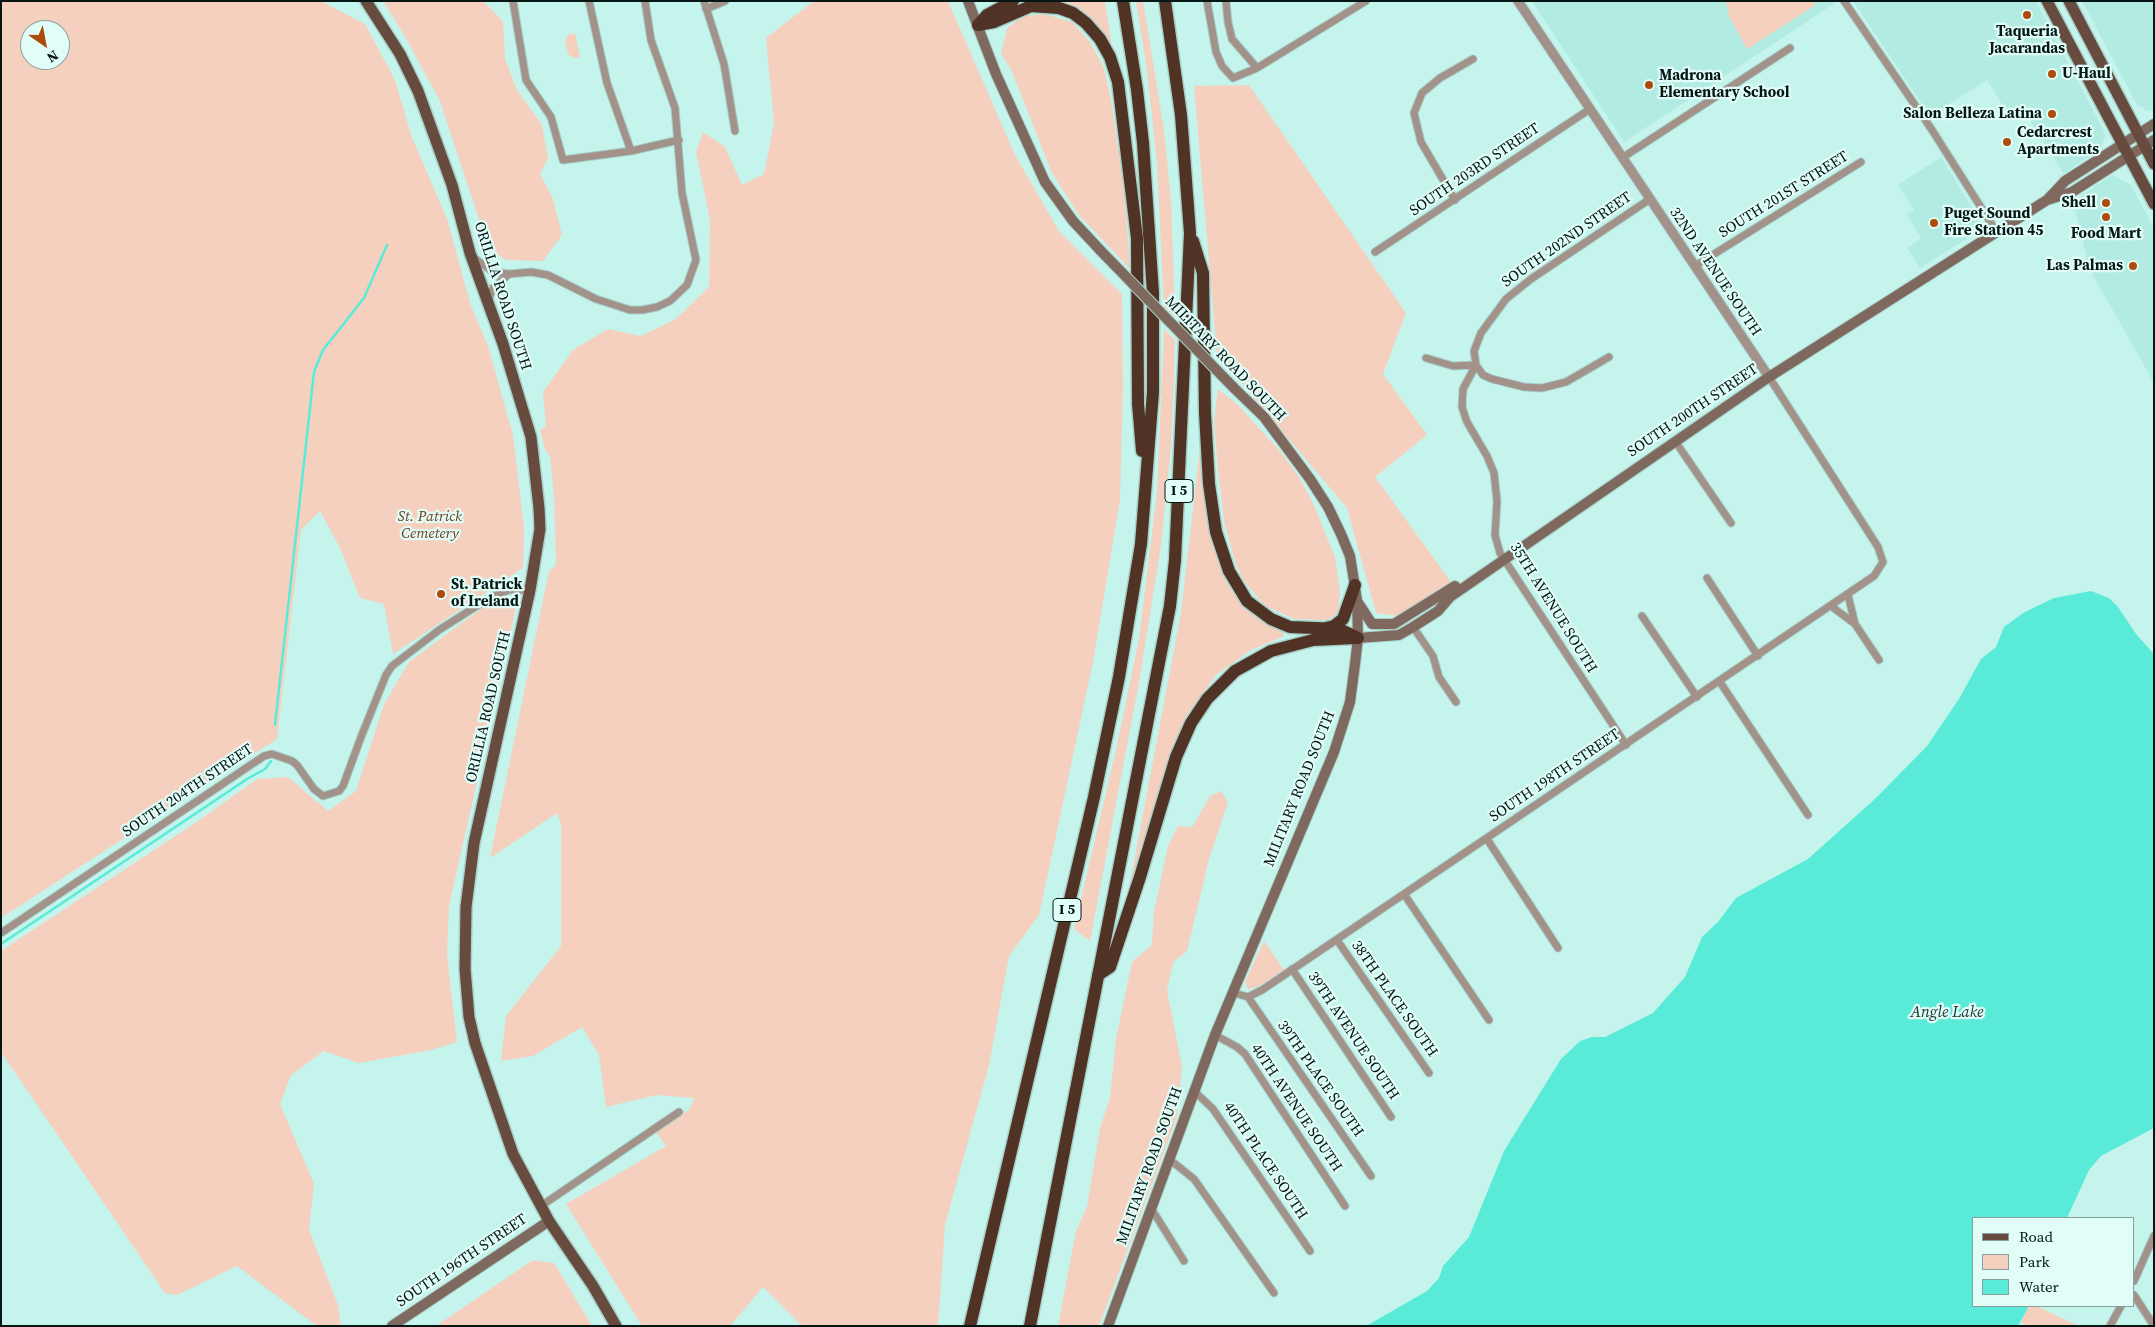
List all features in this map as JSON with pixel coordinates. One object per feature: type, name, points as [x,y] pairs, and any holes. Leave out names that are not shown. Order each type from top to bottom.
[{"type":"highway","points":[[978,25],[987,15],[1013,1]]},
{"type":"highway","name":"I 5","points":[[970,1326],[1094,797],[1117,686],[1141,544],[1153,392],[1153,292],[1143,143],[1123,1]]},
{"type":"highway","name":"I 5","points":[[1030,1326],[1170,606],[1176,560],[1190,233],[1180,106],[1164,1]]},
{"type":"highway","points":[[978,25],[994,22],[1031,6],[1059,8],[1073,14],[1086,23],[1100,39],[1110,57],[1118,82],[1137,238],[1138,404],[1145,492]]},
{"type":"highway","points":[[1190,233],[1203,273],[1207,446],[1213,516],[1224,560],[1241,594],[1263,614],[1290,627],[1339,629],[1358,638]]},
{"type":"highway","points":[[1325,628],[1334,626],[1343,619],[1355,585]]},
{"type":"highway","points":[[1098,975],[1110,967],[1140,877],[1176,757],[1191,723],[1207,699],[1235,671],[1270,651],[1313,640],[1358,638]]},
{"type":"main road","name":"ORILLIA ROAD SOUTH","points":[[366,1],[400,54],[418,91],[452,185],[470,253],[503,344],[531,437],[540,529],[530,590],[474,844],[466,907],[465,969],[469,1017],[475,1043],[509,1146],[549,1221],[593,1286],[616,1326]]},
{"type":"main road","name":"MILITARY ROAD SOUTH","points":[[968,1],[1004,91],[1045,182],[1073,221],[1100,250],[1264,417],[1328,507],[1350,556],[1357,600],[1358,638],[1350,702],[1334,752],[1215,1035],[1108,1326]]},
{"type":"main road","points":[[2047,1],[2154,204]]},
{"type":"main road","points":[[2069,1],[2138,133],[2149,143],[2154,164]]},
{"type":"main road","name":"SOUTH 200TH STREET","points":[[2047,200],[2065,181],[2154,124]]},
{"type":"main road","name":"SOUTH 200TH STREET","points":[[1358,638],[1399,635],[1413,627],[1438,610],[1450,597],[1503,559],[1769,377],[1996,231],[2047,200],[2072,192],[2149,143]]},
{"type":"main road","points":[[1357,600],[1372,624],[1394,624],[1458,584],[1468,585]]},
{"type":"main road","name":"SOUTH 196TH STREET","points":[[392,1326],[549,1221]]},
{"type":"street","points":[[513,1],[526,80],[551,117],[563,160],[631,150],[679,140]]},
{"type":"street","points":[[589,1],[608,83],[631,150]]},
{"type":"street","points":[[470,253],[489,269],[509,274],[531,272],[548,275],[607,304],[630,310],[642,310],[670,301],[687,284],[694,270],[695,252],[682,193],[675,108],[651,40],[644,1]]},
{"type":"street","points":[[725,1],[705,5],[724,64],[735,130]]},
{"type":"street","points":[[1206,1],[1216,52],[1222,66],[1233,78],[1257,68],[1366,1]]},
{"type":"street","points":[[1226,1],[1232,39],[1257,68]]},
{"type":"street","name":"32ND AVENUE SOUTH","points":[[1518,1],[1769,377],[1873,539],[1883,562]]},
{"type":"street","points":[[1844,1],[1932,130],[1996,231]]},
{"type":"street","points":[[1622,158],[1790,48]]},
{"type":"street","points":[[1455,200],[1421,142],[1414,113],[1422,92],[1440,78],[1473,59]]},
{"type":"street","name":"SOUTH 203RD STREET","points":[[1375,252],[1590,109]]},
{"type":"street","name":"SOUTH 201ST STREET","points":[[1695,266],[1861,162]]},
{"type":"street","name":"SOUTH 202ND STREET","points":[[1476,365],[1474,351],[1481,333],[1506,299],[1532,279],[1650,199]]},
{"type":"street","points":[[488,301],[493,288],[509,274]]},
{"type":"street","points":[[1426,358],[1452,366],[1476,365],[1483,375],[1492,379],[1542,388],[1566,382],[1609,357]]},
{"type":"street","name":"35TH AVENUE SOUTH","points":[[1476,365],[1463,389],[1462,407],[1467,422],[1488,456],[1494,473],[1498,501],[1497,544],[1503,559],[1626,745]]},
{"type":"street","points":[[1675,441],[1731,523]]},
{"type":"street","name":"SOUTH 198TH STREET","points":[[1248,997],[1262,990],[1337,940],[1848,595],[1874,576],[1883,562]]},
{"type":"street","points":[[1707,578],[1758,656]]},
{"type":"street","name":"SOUTH 204TH STREET","points":[[1,933],[264,756],[272,754],[298,764],[314,789],[323,796],[338,791],[343,786],[386,675],[392,666],[439,630],[491,598],[509,590],[530,590]]},
{"type":"street","points":[[1848,595],[1855,624]]},
{"type":"street","points":[[1831,606],[1855,624],[1879,660]]},
{"type":"street","points":[[1642,616],[1697,698]]},
{"type":"street","points":[[1413,627],[1433,656],[1439,677],[1456,702]]},
{"type":"street","points":[[1720,682],[1808,816]]},
{"type":"street","points":[[1487,838],[1558,948]]},
{"type":"street","points":[[1404,894],[1489,1020]]},
{"type":"street","name":"38TH PLACE SOUTH","points":[[1337,940],[1429,1073]]},
{"type":"street","name":"39TH AVENUE SOUTH","points":[[1292,969],[1391,1118]]},
{"type":"street","points":[[1234,993],[1248,997]]},
{"type":"street","name":"39TH PLACE SOUTH","points":[[1248,997],[1371,1176]]},
{"type":"street","name":"40TH AVENUE SOUTH","points":[[1215,1035],[1237,1047],[1245,1054],[1345,1206]]},
{"type":"street","name":"40TH PLACE SOUTH","points":[[1194,1090],[1213,1109],[1310,1251]]},
{"type":"street","points":[[541,1206],[680,1112]]},
{"type":"street","points":[[1169,1159],[1194,1178],[1274,1293]]},
{"type":"street","points":[[1151,1208],[1184,1260]]},
{"type":"street","points":[[2135,1279],[2154,1236]]},
{"type":"street","points":[[2135,1298],[2154,1326]]},
{"type":"street","points":[[2110,1326],[2120,1307]]},
{"type":"shaded area","name":"Madrona Elementary School","points":[[1532,1],[1832,1],[1834,4],[1624,142]]},
{"type":"shaded area","points":[[1853,1],[2036,1],[2103,129],[2105,136],[2101,148],[2064,174],[2021,106],[2008,114],[1987,80],[1930,116]]},
{"type":"shaded area","points":[[2082,1],[2154,1],[2154,110],[2148,111],[2137,105]]},
{"type":"shaded area","points":[[1941,157],[1978,217],[1979,228],[1976,233],[1920,268],[1907,248],[1921,238],[1907,215],[1914,210],[1898,185]]},
{"type":"shaded area","points":[[2112,175],[2131,185],[2154,228],[2154,383],[2089,268],[2073,201]]},
{"type":"green space","name":"St. Patrick Cemetery","points":[[1,1],[321,1],[365,24],[395,80],[411,135],[447,219],[471,306],[488,346],[513,435],[524,528],[523,568],[393,654],[384,604],[360,598],[340,548],[320,511],[301,530],[277,739],[1,918]]},
{"type":"green space","points":[[383,1],[483,1],[503,21],[505,59],[517,90],[542,125],[548,158],[540,174],[553,199],[562,235],[543,261],[507,260],[489,250],[440,101],[407,40]]},
{"type":"green space","points":[[814,1],[948,1],[1015,155],[1059,231],[1122,294],[1123,388],[1120,500],[1093,662],[1039,915],[1009,956],[989,1065],[945,1225],[938,1326],[802,1326],[763,1287],[730,1326],[642,1326],[566,1204],[666,1146],[656,1132],[690,1109],[694,1098],[657,1095],[606,1107],[599,1055],[582,1027],[533,1056],[501,1061],[506,1016],[561,946],[561,824],[557,813],[490,858],[549,571],[556,565],[554,495],[550,457],[545,449],[540,430],[546,426],[543,392],[573,350],[608,329],[641,336],[676,319],[709,287],[710,220],[696,152],[703,132],[725,147],[742,185],[764,174],[774,123],[766,38]]},
{"type":"green space","points":[[1061,1],[1105,1],[1113,54],[1100,29],[1085,14]]},
{"type":"green space","points":[[1136,1],[1143,1],[1164,130],[1171,200],[1175,317],[1164,307],[1157,163],[1147,70]]},
{"type":"green space","points":[[1726,1],[1815,1],[1814,6],[1747,49],[1729,16]]},
{"type":"green space","points":[[1045,14],[1072,22],[1090,42],[1103,66],[1111,99],[1125,198],[1130,269],[1078,214],[1051,171],[1011,69],[1001,54],[1007,28],[1023,16]]},
{"type":"green space","points":[[575,33],[580,57],[574,58],[568,54],[565,41],[568,35]]},
{"type":"green space","points":[[1249,85],[1406,313],[1383,374],[1427,435],[1375,477],[1451,582],[1399,616],[1376,613],[1347,508],[1217,354],[1194,86]]},
{"type":"green space","points":[[1164,329],[1175,340],[1171,447],[1161,545],[1140,677],[1090,941],[1074,929],[1116,750],[1139,639],[1157,492]]},
{"type":"green space","points":[[1218,389],[1237,404],[1280,451],[1299,477],[1313,503],[1335,557],[1340,592],[1338,612],[1328,620],[1295,619],[1265,606],[1244,581],[1235,562],[1224,521],[1214,421]]},
{"type":"green space","points":[[1202,431],[1214,548],[1224,578],[1243,608],[1282,632],[1284,636],[1251,650],[1216,675],[1186,716],[1155,808],[1132,891],[1129,888],[1181,613]]},
{"type":"green space","points":[[503,598],[511,599],[516,608],[449,906],[447,956],[457,1042],[431,1050],[359,1063],[324,1051],[291,1075],[280,1104],[314,1184],[309,1230],[338,1305],[341,1326],[317,1326],[237,1266],[177,1295],[165,1293],[1,1052],[1,951],[201,819],[257,779],[288,777],[328,811],[356,791],[384,704],[409,662],[482,608]]},
{"type":"green space","points":[[1221,791],[1228,802],[1209,859],[1187,951],[1173,962],[1167,991],[1182,1066],[1177,1117],[1099,1326],[1058,1326],[1076,1231],[1087,1207],[1100,1128],[1110,1098],[1116,1039],[1132,962],[1152,945],[1154,912],[1168,846],[1178,826],[1192,827],[1210,796]]},
{"type":"green space","points":[[1264,941],[1284,970],[1258,987],[1248,989],[1245,982]]},
{"type":"green space","points":[[533,1260],[554,1263],[592,1326],[436,1326]]},
{"type":"green space","points":[[2028,1307],[2039,1307],[2078,1326],[2027,1326],[2021,1322]]},
{"type":"water","name":"Angle Lake","points":[[2091,591],[2109,598],[2118,607],[2136,634],[2154,654],[2154,1128],[2101,1156],[2089,1170],[2067,1217],[1972,1217],[1972,1307],[2028,1307],[2018,1326],[1366,1326],[1427,1291],[1439,1278],[1443,1266],[1469,1237],[1504,1151],[1561,1059],[1580,1041],[1592,1037],[1605,1037],[1653,1013],[1685,977],[1702,937],[1718,922],[1736,898],[1808,859],[1876,798],[1927,746],[1959,699],[1981,659],[1996,647],[2004,627],[2023,613],[2054,598]]},
{"type":"waterway","points":[[275,725],[314,372],[323,350],[364,298],[387,245]]},
{"type":"waterway","points":[[1,944],[247,779],[265,769],[271,761]]},
{"type":"place","name":"Taqueria Jacarandas","points":[[2027,15]]},
{"type":"place","name":"U-Haul","points":[[2052,74]]},
{"type":"place","name":"Madrona Elementary School","points":[[1649,85]]},
{"type":"place","name":"Salon Belleza Latina","points":[[2052,114]]},
{"type":"place","name":"Cedarcrest Apartments","points":[[2007,142]]},
{"type":"place","name":"Shell","points":[[2106,203]]},
{"type":"place","name":"Food Mart","points":[[2106,217]]},
{"type":"place","name":"Puget Sound Fire Station 45","points":[[1934,223]]},
{"type":"place","name":"Las Palmas","points":[[2133,266]]},
{"type":"place","name":"St. Patrick of Ireland","points":[[441,594]]}]
